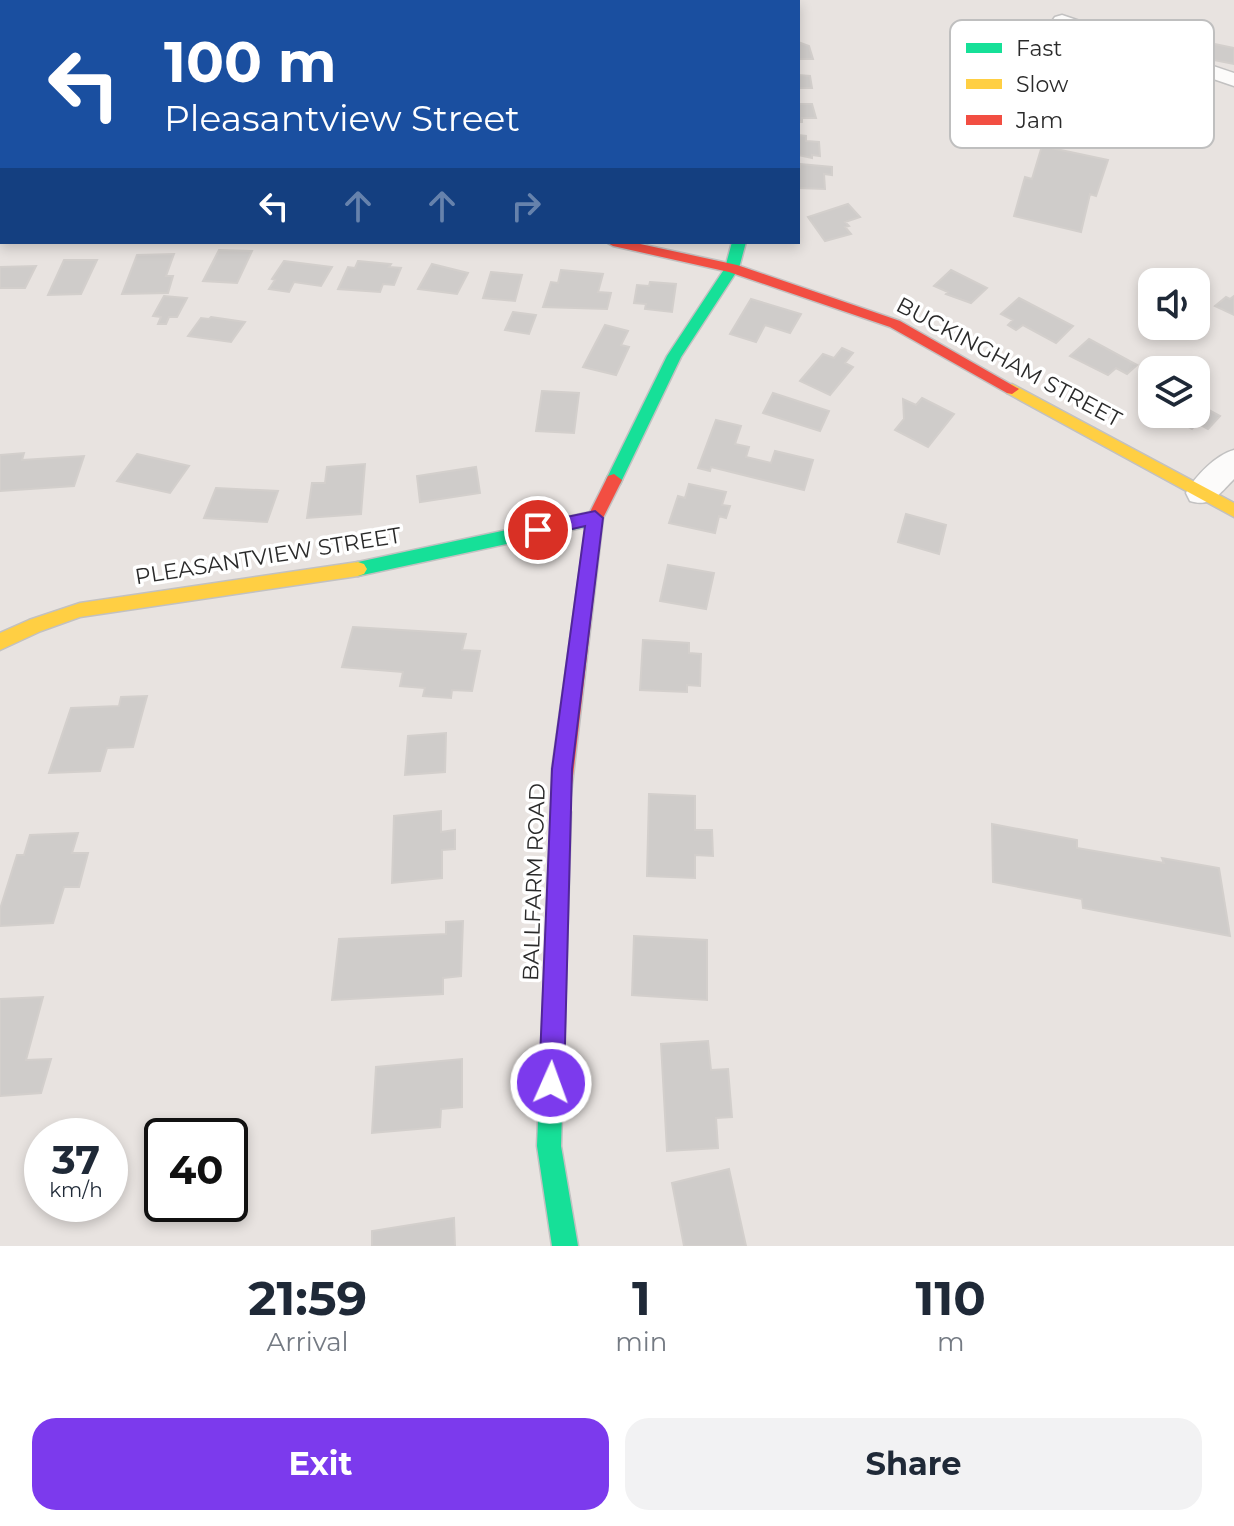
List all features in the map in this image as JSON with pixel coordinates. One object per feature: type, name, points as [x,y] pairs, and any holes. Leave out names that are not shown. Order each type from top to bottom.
[{"type":"street","points":[[1214,73],[1234,80]]},
{"type":"street","name":"BUCKINGHAM STREET","points":[[622,244],[732,268],[895,324],[1234,511]]},
{"type":"street","name":"BALLFARM ROAD","points":[[565,1246],[549,1146],[562,769],[595,518],[674,356],[732,268],[738,244]]},
{"type":"street","points":[[1201,493],[1234,461]]},
{"type":"street","name":"PLEASANTVIEW STREET","points":[[0,642],[35,625],[80,610],[337,574],[595,518]]},
{"type":"building","points":[[800,43],[809,46],[813,59],[800,59]]},
{"type":"building","points":[[1214,44],[1234,48],[1234,64],[1214,60]]},
{"type":"building","points":[[800,75],[810,76],[812,88],[800,88]]},
{"type":"building","points":[[800,104],[812,104],[816,118],[802,118],[802,122]]},
{"type":"building","points":[[800,135],[806,136],[806,141],[819,142],[820,156],[812,155],[812,158],[800,155]]},
{"type":"building","points":[[1041,148],[1108,160],[1096,196],[1090,194],[1081,232],[1014,216],[1025,177],[1032,179]]},
{"type":"building","points":[[800,164],[832,167],[832,175],[824,174],[825,189],[800,188]]},
{"type":"building","points":[[848,204],[860,217],[845,222],[851,234],[825,241],[808,217]]},
{"type":"building","points":[[219,250],[252,251],[237,283],[203,281]]},
{"type":"building","points":[[174,254],[166,276],[173,276],[168,293],[122,294],[137,255]]},
{"type":"building","points":[[64,260],[97,260],[81,294],[48,295]]},
{"type":"building","points":[[284,261],[332,267],[321,286],[294,282],[289,292],[269,289]]},
{"type":"building","points":[[358,261],[401,268],[394,285],[383,284],[380,292],[338,289],[348,267],[355,268]]},
{"type":"building","points":[[432,264],[468,273],[457,294],[418,289]]},
{"type":"building","points":[[36,266],[25,288],[0,288],[0,267]]},
{"type":"building","points":[[561,270],[603,274],[598,292],[611,293],[607,309],[543,307],[551,282],[558,283]]},
{"type":"building","points":[[951,270],[987,288],[971,303],[946,294],[948,292],[934,286]]},
{"type":"building","points":[[491,272],[522,275],[515,301],[483,298]]},
{"type":"building","points":[[650,282],[676,284],[672,312],[645,309],[646,304],[634,303],[637,285],[649,286]]},
{"type":"building","points":[[164,296],[187,298],[177,317],[169,317],[166,324],[158,324],[161,317],[153,316]]},
{"type":"building","points":[[1234,296],[1234,315],[1215,306],[1226,297],[1230,299]]},
{"type":"building","points":[[1019,298],[1073,326],[1056,343],[1023,325],[1016,330],[1008,325],[1013,320],[1001,314]]},
{"type":"building","points":[[751,299],[801,314],[790,333],[765,325],[756,342],[730,334]]},
{"type":"building","points":[[513,312],[536,315],[529,334],[505,330]]},
{"type":"building","points":[[201,318],[245,322],[231,342],[188,336]]},
{"type":"building","points":[[605,325],[628,331],[621,345],[629,347],[616,375],[583,367]]},
{"type":"building","points":[[1089,339],[1137,365],[1127,374],[1116,368],[1108,375],[1070,356]]},
{"type":"building","points":[[842,348],[853,353],[845,363],[853,367],[830,395],[800,381],[823,354],[834,358]]},
{"type":"building","points":[[542,391],[579,393],[574,433],[536,431]]},
{"type":"building","points":[[773,393],[829,411],[820,431],[763,413]]},
{"type":"building","points":[[922,398],[954,414],[928,447],[895,430],[904,419],[903,399],[916,405]]},
{"type":"building","points":[[1210,411],[1220,416],[1210,427]]},
{"type":"building","points":[[716,420],[741,426],[735,444],[749,447],[746,457],[771,463],[775,451],[813,460],[804,490],[711,467],[710,471],[698,468]]},
{"type":"building","points":[[24,453],[22,460],[84,456],[74,486],[0,491],[0,455]]},
{"type":"building","points":[[137,454],[189,466],[170,493],[117,481]]},
{"type":"building","points":[[365,464],[361,514],[307,518],[312,483],[325,483],[327,467]]},
{"type":"building","points":[[476,467],[480,493],[420,502],[417,476]]},
{"type":"building","points":[[689,484],[726,492],[722,505],[730,506],[726,518],[719,516],[715,533],[669,523],[678,496],[685,498]]},
{"type":"building","points":[[216,488],[278,491],[267,522],[204,518]]},
{"type":"building","points":[[906,514],[946,525],[939,554],[898,542]]},
{"type":"building","points":[[668,565],[714,573],[706,609],[660,601]]},
{"type":"building","points":[[353,627],[466,634],[462,650],[480,651],[472,691],[452,690],[451,698],[423,696],[425,688],[400,686],[403,672],[342,667]]},
{"type":"building","points":[[643,640],[689,643],[689,653],[701,654],[700,686],[687,685],[687,692],[640,690]]},
{"type":"building","points":[[147,696],[133,747],[107,748],[100,771],[49,773],[71,708],[119,706],[121,697]]},
{"type":"building","points":[[446,733],[445,772],[405,775],[408,736]]},
{"type":"building","points":[[649,794],[695,796],[695,830],[712,830],[713,856],[695,855],[695,878],[647,876]]},
{"type":"building","points":[[441,811],[441,832],[455,830],[455,849],[442,850],[442,878],[392,883],[394,816]]},
{"type":"building","points":[[992,824],[1077,840],[1077,848],[1164,863],[1162,858],[1219,868],[1230,936],[1083,908],[1082,899],[993,882]]},
{"type":"building","points":[[78,833],[72,853],[88,853],[79,887],[64,887],[53,923],[0,926],[0,909],[17,855],[24,855],[30,835]]},
{"type":"building","points":[[463,921],[461,976],[443,978],[443,994],[332,1000],[339,939],[446,934],[446,922]]},
{"type":"building","points":[[634,936],[707,940],[707,1000],[632,995]]},
{"type":"building","points":[[43,997],[26,1060],[51,1059],[41,1093],[0,1096],[0,999]]},
{"type":"building","points":[[708,1041],[711,1070],[728,1069],[732,1117],[716,1118],[718,1148],[667,1151],[661,1044]]},
{"type":"building","points":[[462,1059],[462,1107],[441,1109],[440,1127],[372,1133],[376,1067]]},
{"type":"building","points":[[729,1169],[746,1246],[684,1246],[672,1183]]},
{"type":"building","points":[[454,1218],[455,1246],[372,1246],[372,1231]]},
{"type":"traffic: fast","points":[[614,480],[674,356],[732,268],[738,244]]},
{"type":"traffic: fast","points":[[358,569],[595,518]]},
{"type":"traffic: fast","points":[[561,812],[549,1146],[565,1246]]},
{"type":"traffic: slow","points":[[1012,389],[1234,511]]},
{"type":"traffic: slow","points":[[0,642],[35,625],[80,610],[358,569]]},
{"type":"traffic: jam","points":[[622,244],[732,268],[895,324],[1012,389]]},
{"type":"traffic: jam","points":[[561,812],[562,769],[595,518],[614,480]]},
{"type":"route","points":[[538,530],[595,518],[562,769],[551,1083]]}]
